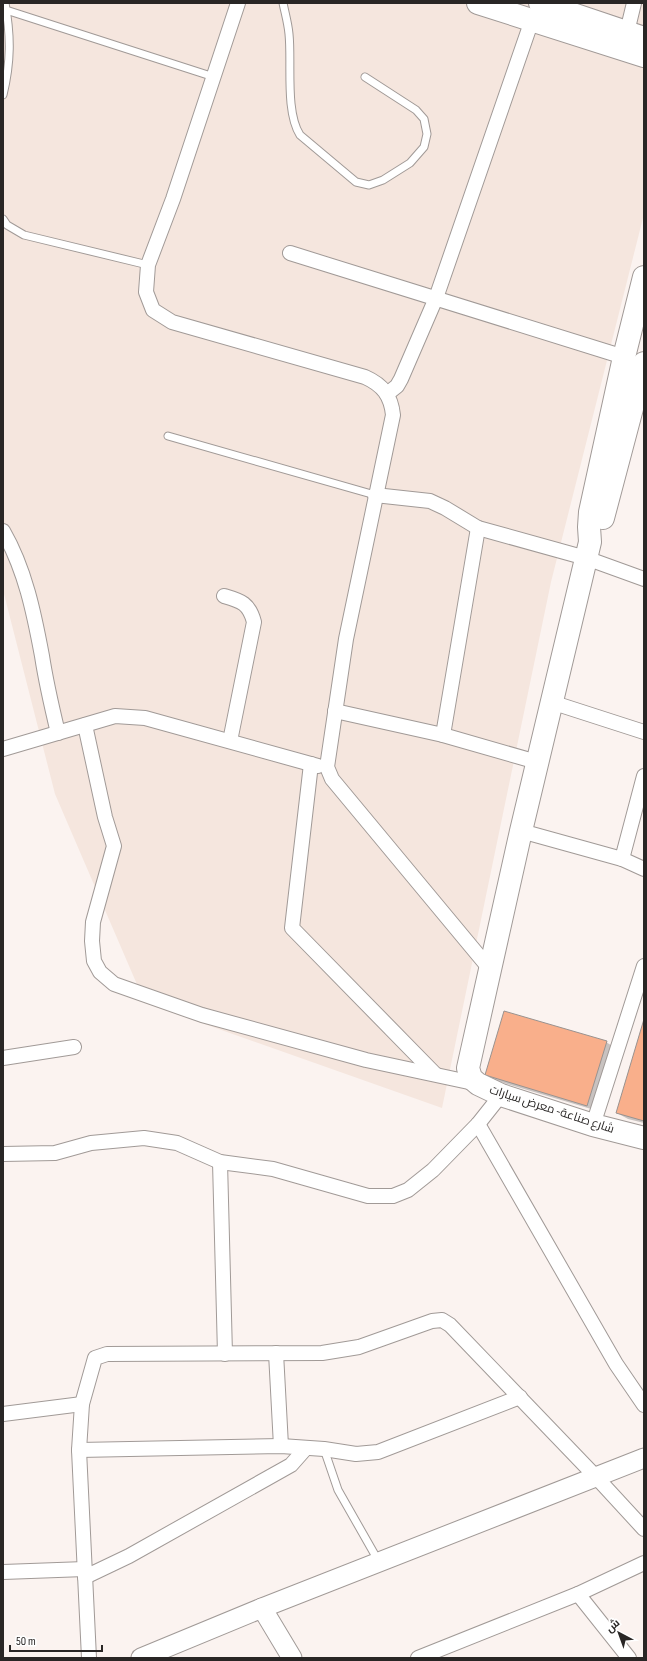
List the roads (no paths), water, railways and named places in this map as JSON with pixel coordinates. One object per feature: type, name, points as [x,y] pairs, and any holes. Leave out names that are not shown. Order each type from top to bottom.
[{"type":"main road","points":[[478,3],[538,7],[567,7],[635,35]]},
{"type":"main road","points":[[538,7],[644,56]]},
{"type":"main road","points":[[473,1076],[489,968],[537,762],[588,550],[602,523],[634,360],[644,277]]},
{"type":"main road","name":"شارع صناعة- معرض سيارات","points":[[473,1076],[501,1095],[593,1124],[644,1138]]},
{"type":"main road","points":[[141,1658],[262,1608],[597,1478],[644,1458]]},
{"type":"main road","points":[[262,1608],[292,1658]]},
{"type":"street","points":[[238,3],[173,199],[148,265],[146,292],[153,310],[172,322],[365,377],[378,384],[387,394],[392,407],[393,415],[346,639],[327,768],[332,779],[489,968]]},
{"type":"street","points":[[634,3],[635,35]]},
{"type":"street","points":[[387,394],[397,386],[401,380],[436,298],[538,7]]},
{"type":"street","points":[[290,253],[634,360]]},
{"type":"street","points":[[376,495],[430,501],[478,528],[588,550],[644,579]]},
{"type":"street","points":[[444,734],[478,528]]},
{"type":"street","points":[[3,531],[9,542],[27,590],[37,624],[58,733]]},
{"type":"street","points":[[224,596],[245,604],[251,611],[254,622],[230,742]]},
{"type":"street","points":[[551,702],[644,732]]},
{"type":"street","points":[[335,711],[444,734],[537,762]]},
{"type":"street","points":[[3,749],[115,716],[145,718],[327,768]]},
{"type":"street","points":[[85,725],[105,817],[114,846],[93,922],[92,941],[94,961],[100,972],[114,984],[202,1015],[366,1060],[435,1074],[473,1076]]},
{"type":"street","points":[[311,764],[292,928],[435,1074]]},
{"type":"street","points":[[622,859],[644,776]]},
{"type":"street","points":[[521,831],[622,859],[644,869]]},
{"type":"street","points":[[593,1124],[644,966]]},
{"type":"street","points":[[3,1058],[74,1047]]},
{"type":"street","points":[[3,1154],[55,1153],[91,1143],[144,1138],[178,1143],[220,1162],[273,1169],[368,1196],[392,1196],[408,1190],[433,1170],[478,1124],[501,1095]]},
{"type":"street","points":[[478,1124],[616,1364],[644,1405]]},
{"type":"street","points":[[220,1162],[225,1354]]},
{"type":"street","points":[[89,1658],[79,1450],[82,1404],[96,1358],[107,1354],[322,1353],[359,1347],[432,1321],[442,1320],[450,1325],[520,1397],[644,1529]]},
{"type":"street","points":[[276,1353],[281,1446]]},
{"type":"street","points":[[79,1450],[281,1446],[324,1449],[356,1454],[378,1452],[520,1397]]},
{"type":"street","points":[[3,1414],[82,1404]]},
{"type":"street","points":[[3,1572],[85,1573],[128,1556],[291,1466],[306,1448]]},
{"type":"street","points":[[418,1658],[578,1594],[644,1563]]},
{"type":"street","points":[[578,1594],[629,1658]]},
{"type":"lane","points":[[283,3],[289,34],[294,126],[300,135],[356,182],[369,185],[383,180],[410,162],[424,147],[427,134],[424,120],[416,110],[364,77]]},
{"type":"lane","points":[[3,95],[9,72],[10,32],[6,7],[214,77]]},
{"type":"lane","points":[[3,219],[7,225],[24,235],[148,265]]},
{"type":"lane","points":[[168,436],[376,495]]},
{"type":"lane","points":[[324,1449],[338,1490],[379,1562]]}]
